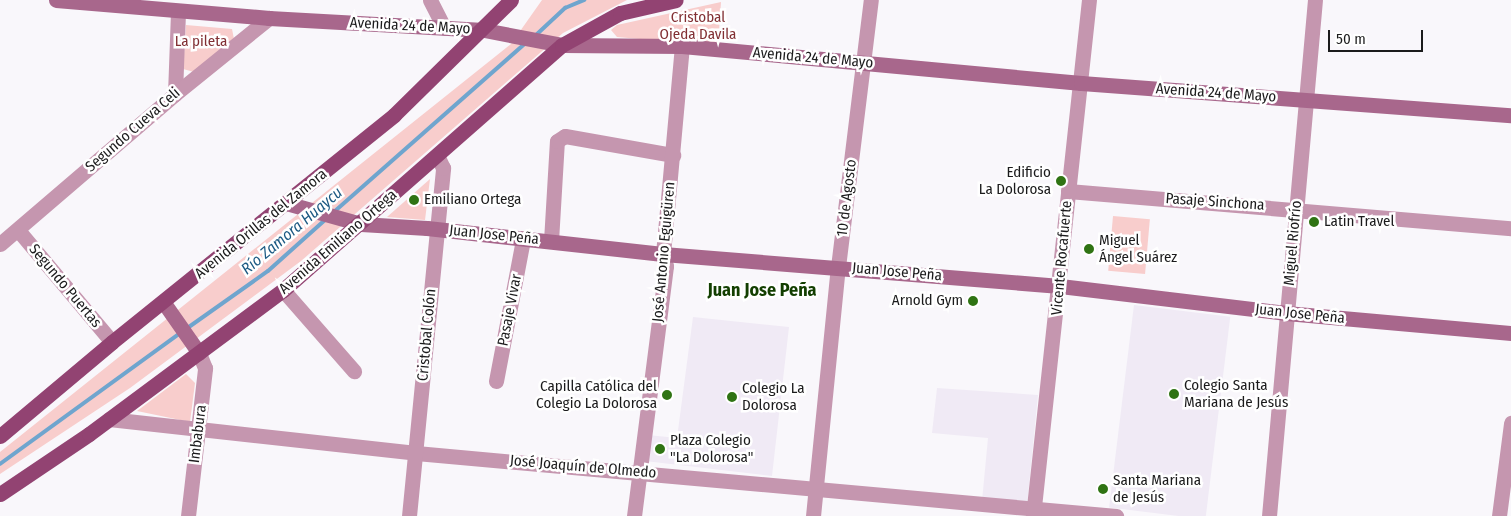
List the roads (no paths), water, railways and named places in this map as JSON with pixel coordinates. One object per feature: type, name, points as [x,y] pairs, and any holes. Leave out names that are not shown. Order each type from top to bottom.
[{"type":"main road","name":"Avenida Orillas del Zamora","points":[[0,436],[112,342],[293,205],[394,115],[484,30],[511,0]]},
{"type":"main road","name":"Avenida Emiliano Ortega","points":[[0,494],[109,419],[283,290],[355,223],[437,155],[562,45],[620,13],[676,0]]},
{"type":"street","name":"Avenida 24 de Mayo","points":[[56,0],[269,18],[484,30],[562,45],[682,46],[1081,83],[1511,115]]},
{"type":"street","points":[[430,0],[444,28]]},
{"type":"street","name":"10 de Agosto","points":[[812,516],[838,267],[865,62],[871,0]]},
{"type":"street","name":"Vicente Rocafuerte","points":[[1034,513],[1060,286],[1068,191],[1089,0]]},
{"type":"street","name":"Miguel Riofrío","points":[[1269,516],[1315,0]]},
{"type":"street","points":[[175,94],[178,11]]},
{"type":"street","name":"Segundo Cueva Celi","points":[[0,244],[175,94],[269,18]]},
{"type":"street","name":"José Antonio Eguigüren","points":[[634,516],[666,266],[663,254],[682,46]]},
{"type":"street","points":[[551,240],[557,141],[565,136],[673,155]]},
{"type":"street","name":"Cristobal Colón","points":[[409,516],[443,168],[437,155]]},
{"type":"street","name":"Pasaje Sinchona","points":[[1068,191],[1296,208],[1511,228]]},
{"type":"street","name":"Juan Jose Peña","points":[[293,205],[355,223],[551,240],[663,254],[1060,286],[1286,313],[1511,333]]},
{"type":"street","name":"Segundo Puertas","points":[[18,230],[112,342]]},
{"type":"street","name":"Pasaje Vivar","points":[[496,381],[523,239]]},
{"type":"street","points":[[283,290],[354,371]]},
{"type":"street","points":[[164,303],[199,353]]},
{"type":"street","name":"Imbabura","points":[[188,516],[205,368],[199,353]]},
{"type":"street","name":"José Joaquín de Olmedo","points":[[109,419],[416,453],[815,486],[1034,513],[1116,516]]},
{"type":"street","points":[[1499,516],[1511,423]]},
{"type":"waterway","name":"Río Zamora Huaycu","points":[[536,35],[565,8],[584,0]]},
{"type":"waterway","name":"Río Zamora Huaycu","points":[[335,211],[527,42]]},
{"type":"waterway","name":"Río Zamora Huaycu","points":[[186,329],[268,271],[326,219]]},
{"type":"waterway","name":"Río Zamora Huaycu","points":[[0,464],[180,333]]},
{"type":"place","name":"Edificio La Dolorosa","points":[[1061,181]]},
{"type":"place","name":"Emiliano Ortega","points":[[414,200]]},
{"type":"place","name":"Latin Travel","points":[[1314,222]]},
{"type":"place","name":"Miguel Ángel Suárez","points":[[1089,249]]},
{"type":"place","name":"Arnold Gym","points":[[973,301]]},
{"type":"place","name":"Colegio Santa Mariana de Jesús","points":[[1174,394]]},
{"type":"place","name":"Capilla Católica del Colegio La Dolorosa","points":[[667,395]]},
{"type":"place","name":"Colegio La Dolorosa","points":[[732,397]]},
{"type":"place","name":"Plaza Colegio \"La Dolorosa\"","points":[[660,449]]},
{"type":"place","name":"Santa Mariana de Jesús","points":[[1103,489]]},
{"type":"district","name":"Juan Jose Peña","points":[[762,290]]},
{"type":"park label","name":"Cristobal Ojeda Davila","points":[[698,26]]},
{"type":"park label","name":"La pileta","points":[[201,42]]}]
